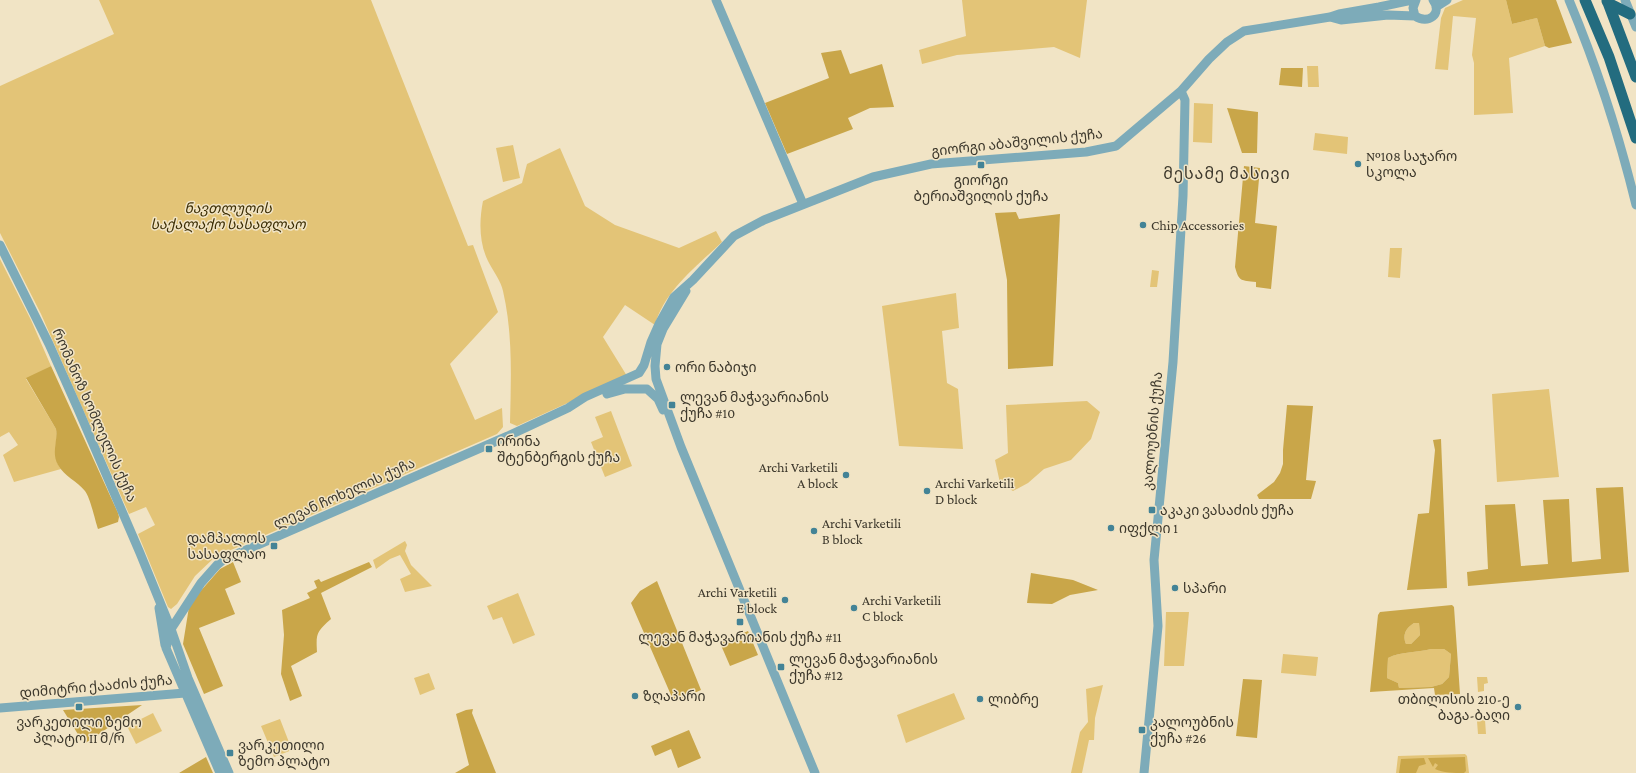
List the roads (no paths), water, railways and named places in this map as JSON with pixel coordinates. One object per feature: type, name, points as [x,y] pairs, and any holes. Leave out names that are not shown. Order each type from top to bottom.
[{"type":"highway","points":[[1586,0],[1609,57],[1636,138]]},
{"type":"highway","points":[[1607,1],[1630,14]]},
{"type":"highway","points":[[1607,1],[1636,77]]},
{"type":"street","points":[[716,0],[803,204]]},
{"type":"street","name":"გიორგი აბაშვილის ქუჩა","points":[[640,372],[651,342],[674,297],[693,280],[734,236],[764,220],[873,177],[931,164],[1086,152],[1116,146],[1181,91],[1209,59],[1227,42],[1244,31],[1330,17],[1412,0]]},
{"type":"street","points":[[1415,16],[1413,8],[1416,0]]},
{"type":"street","points":[[1434,4],[1447,0]]},
{"type":"street","points":[[1569,0],[1604,92],[1624,154],[1636,205]]},
{"type":"street","points":[[1625,0],[1636,27]]},
{"type":"street","name":"გიორგი აბაშვილის ქუჩა","points":[[1330,17],[1341,20],[1388,15],[1415,16],[1421,19],[1430,19],[1436,12],[1434,4]]},
{"type":"street","name":"კალოუბნის ქუჩა","points":[[1144,773],[1158,626],[1154,560],[1173,362],[1183,196],[1185,100],[1181,91]]},
{"type":"street","name":"რომანოზ ხომლელის ქუჩა","points":[[0,245],[49,344],[133,537],[171,629],[189,692],[220,773]]},
{"type":"street","name":"გიორგი აბაშვილის ქუჩა","points":[[681,447],[656,377],[655,354],[657,344],[670,317],[693,280]]},
{"type":"street","points":[[645,389],[653,387],[656,377],[648,370],[640,372],[637,383],[658,399],[681,447],[815,773]]},
{"type":"street","name":"ლევან ჩოხელის ქუჩა","points":[[568,408],[585,397],[640,372]]},
{"type":"street","name":"ლევან ჩოხელის ქუჩა","points":[[171,629],[201,583],[223,560],[508,436],[568,408],[619,390],[645,389]]},
{"type":"street","name":"რომანოზ ხომლელის ქუჩა","points":[[158,599],[160,620],[166,648],[229,773]]},
{"type":"street","points":[[160,620],[171,629],[166,648]]},
{"type":"street","name":"დიმიტრი ქააძის ქუჩა","points":[[0,708],[189,692]]},
{"type":"place","name":"№108 საჯარო სკოლა","points":[[1358,164]]},
{"type":"place","name":"გიორგი ბერიაშვილის ქუჩა","points":[[981,165]]},
{"type":"place","name":"Chip Accessories","points":[[1143,225]]},
{"type":"place","name":"ორი ნაბიჯი","points":[[667,367]]},
{"type":"place","name":"ლევან მაჭავარიანის ქუჩა #10","points":[[672,405]]},
{"type":"place","name":"ირინა შტენბერგის ქუჩა","points":[[489,449]]},
{"type":"place","name":"Archi Varketili A block","points":[[846,475]]},
{"type":"place","name":"Archi Varketili D block","points":[[927,491]]},
{"type":"place","name":"აკაკი ვასაძის ქუჩა","points":[[1152,510]]},
{"type":"place","name":"იფქლი 1","points":[[1111,528]]},
{"type":"place","name":"Archi Varketili B block","points":[[814,531]]},
{"type":"place","name":"დამპალოს სასაფლაო","points":[[274,546]]},
{"type":"place","name":"სპარი","points":[[1175,588]]},
{"type":"place","name":"Archi Varketili E block","points":[[785,600]]},
{"type":"place","name":"Archi Varketili C block","points":[[854,608]]},
{"type":"place","name":"ლევან მაჭავარიანის ქუჩა #11","points":[[740,622]]},
{"type":"place","name":"ლევან მაჭავარიანის ქუჩა #12","points":[[781,667]]},
{"type":"place","name":"ზღაპარი","points":[[635,696]]},
{"type":"place","name":"ლიბრე","points":[[980,699]]},
{"type":"place","name":"ვარკეთილი ზემო პლატო II მ/რ","points":[[79,707]]},
{"type":"place","name":"თბილისის 210-ე ბაგა-ბაღი","points":[[1518,707]]},
{"type":"place","name":"კალოუბნის ქუჩა #26","points":[[1142,730]]},
{"type":"place","name":"ვარკეთილი ზემო პლატო","points":[[230,753]]},
{"type":"district","name":"მესამე მასივი","points":[[1227,173]]},
{"type":"park label","name":"ნავთლუღის საქალაქო სასაფლაო","points":[[228,216]]}]
